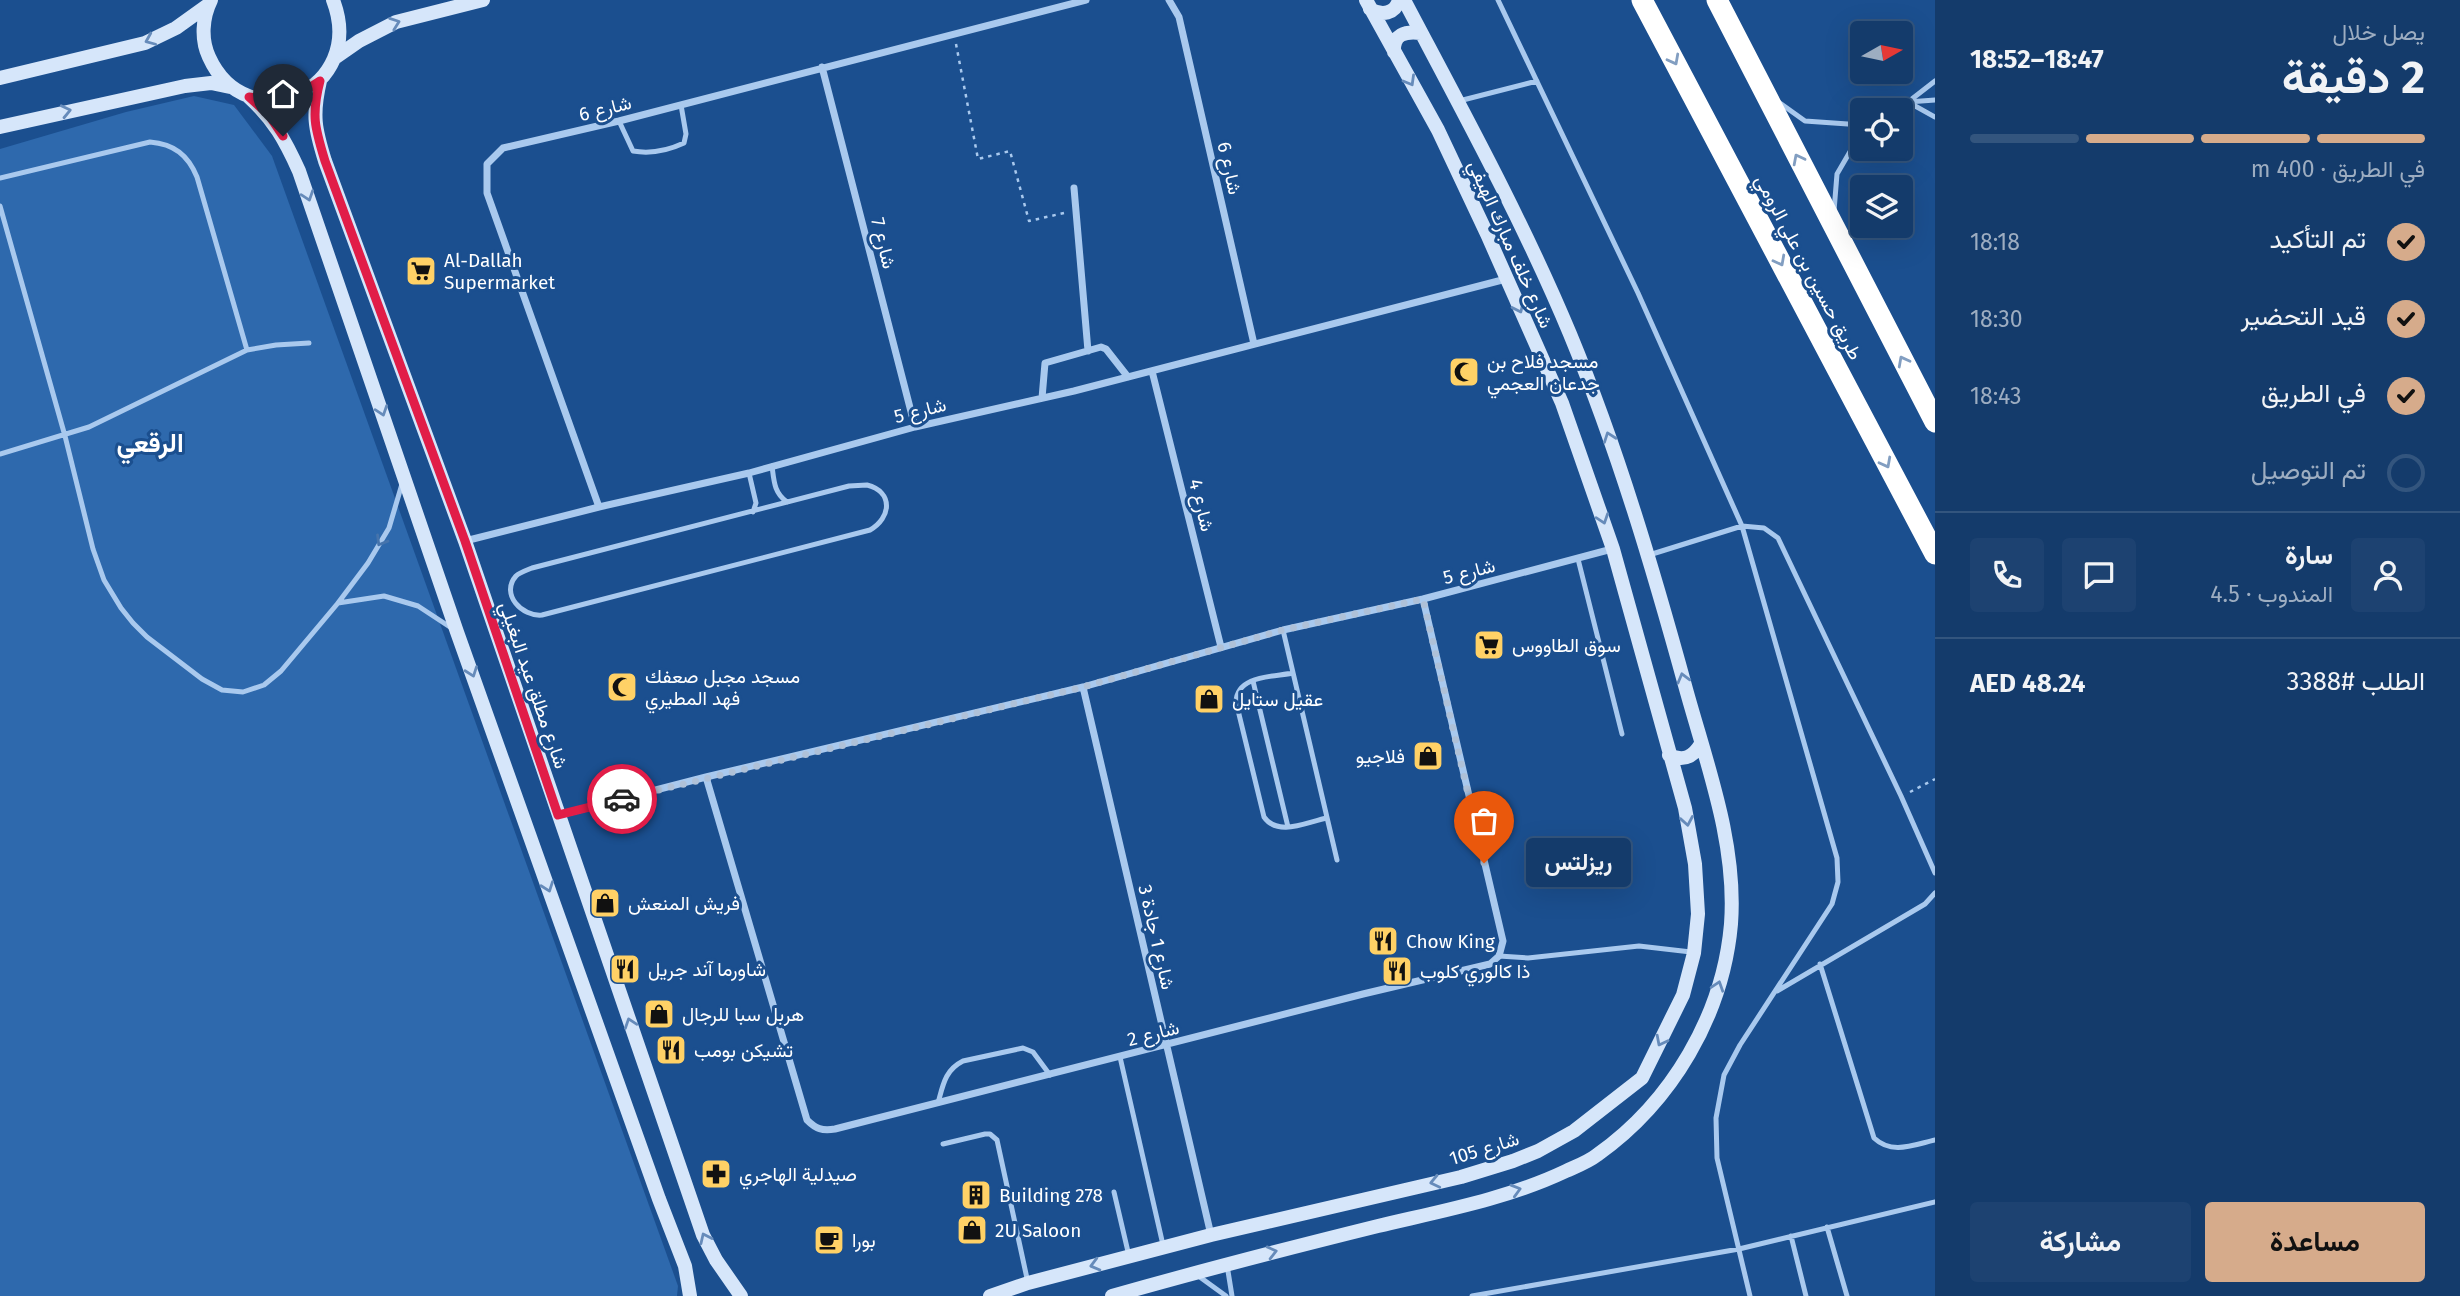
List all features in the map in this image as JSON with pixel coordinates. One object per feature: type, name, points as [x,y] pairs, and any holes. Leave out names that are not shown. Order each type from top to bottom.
[{"type":"highway","name":"طريق حسين بن علي الرومي","points":[[1642,0],[1935,555]]},
{"type":"highway","name":"طريق حسين بن علي الرومي","points":[[1717,0],[1935,422]]},
{"type":"street","points":[[249,97],[287,99],[320,81],[336,57],[340,38],[339,19],[333,0]]},
{"type":"street","points":[[432,0],[436,4],[457,6]]},
{"type":"street","points":[[336,57],[396,22],[483,0]]},
{"type":"street","name":"شارع 6","points":[[599,507],[487,193],[487,164],[503,148],[619,121],[1086,0]]},
{"type":"street","name":"شارع 6","points":[[1169,0],[1179,17],[1254,344]]},
{"type":"street","points":[[1368,5],[1377,13],[1385,13],[1392,11],[1401,0]]},
{"type":"street","name":"شارع خلف مبارك الهيفي","points":[[1401,0],[1459,102],[1531,246],[1571,336],[1629,492],[1701,744]]},
{"type":"street","points":[[0,78],[145,43],[176,28],[209,3]]},
{"type":"street","points":[[209,3],[203,27],[205,50],[215,70],[230,87]]},
{"type":"street","name":"شارع خلف مبارك الهيفي","points":[[1368,5],[1438,130],[1562,403],[1613,549],[1669,755]]},
{"type":"street","points":[[1394,52],[1397,37],[1404,32],[1421,33]]},
{"type":"street","name":"شارع 7","points":[[822,67],[915,427]]},
{"type":"street","name":"شارع مطلق عيد البغيلي","points":[[320,81],[315,100],[314,127],[325,161],[465,541],[703,1235],[716,1260],[741,1296]]},
{"type":"street","points":[[0,127],[185,86],[211,83],[230,87],[249,97],[269,115],[283,136],[299,171],[457,632],[685,1266],[690,1296]]},
{"type":"street","points":[[1074,188],[1088,351]]},
{"type":"street","name":"شارع 5","points":[[465,541],[749,472],[915,427],[1152,371],[1506,279]]},
{"type":"street","points":[[1042,398],[1045,363],[1101,347],[1107,349],[1128,377]]},
{"type":"street","name":"شارع 4","points":[[1152,371],[1221,647]]},
{"type":"street","name":"شارع 5","points":[[558,815],[1083,687],[1283,630],[1423,599],[1613,549]]},
{"type":"street","points":[[1423,599],[1503,942],[1499,956]]},
{"type":"street","name":"شارع 1 جادة 3","points":[[1083,687],[1211,1235]]},
{"type":"street","points":[[1669,755],[1677,759],[1688,758],[1701,744]]},
{"type":"street","points":[[1112,1296],[1226,1263],[1467,1205],[1539,1184],[1593,1159],[1634,1127],[1675,1079],[1705,1022],[1727,954],[1731,906],[1730,865],[1723,825],[1701,744]]},
{"type":"street","name":"شارع 105","points":[[990,1296],[1129,1256],[1461,1177],[1513,1161],[1574,1131],[1642,1077],[1683,995],[1694,953],[1698,914],[1695,864],[1685,808],[1669,755]]},
{"type":"street","name":"شارع 2","points":[[706,777],[807,1120],[814,1128],[824,1131],[1490,964],[1499,956]]},
{"type":"street","points":[[1461,1177],[1469,1186],[1467,1205]]},
{"type":"lane","points":[[1498,0],[1638,293],[1742,526],[1837,858],[1838,882],[1832,904],[1740,1045],[1724,1075],[1716,1118],[1717,1158],[1750,1296]]},
{"type":"lane","points":[[1459,102],[1537,81]]},
{"type":"lane","points":[[1913,98],[1935,81]]},
{"type":"lane","points":[[1764,92],[1805,121],[1850,124]]},
{"type":"lane","points":[[1913,102],[1935,100]]},
{"type":"lane","points":[[619,121],[633,151],[644,153],[676,146],[684,143],[686,134],[681,104]]},
{"type":"lane","points":[[1913,105],[1935,117]]},
{"type":"lane","points":[[0,178],[150,142],[174,148],[184,155],[197,177],[247,350]]},
{"type":"lane","points":[[1833,228],[1837,174],[1850,152]]},
{"type":"lane","points":[[0,206],[65,436],[93,549],[112,594],[147,637],[202,680],[222,690],[243,692],[264,685],[281,671],[368,563],[389,528],[404,478]]},
{"type":"lane","points":[[0,454],[65,436],[111,418],[247,350],[276,345],[309,344]]},
{"type":"lane","points":[[772,466],[775,488],[780,497],[788,502]]},
{"type":"lane","points":[[749,472],[756,503],[753,512]]},
{"type":"lane","points":[[867,485],[885,497],[887,512],[882,523],[870,530],[542,615],[532,616],[522,612],[514,601],[511,587],[516,576],[532,568],[753,512],[849,486],[867,485]]},
{"type":"lane","points":[[1649,555],[1742,526],[1764,528],[1778,538],[1935,873]]},
{"type":"lane","points":[[1578,559],[1622,734]]},
{"type":"lane","points":[[338,603],[384,596],[418,606],[457,632]]},
{"type":"lane","points":[[1283,630],[1337,860]]},
{"type":"lane","points":[[1293,673],[1253,681],[1242,686],[1236,696],[1236,702],[1264,817],[1274,827],[1288,827],[1327,818]]},
{"type":"lane","points":[[1253,681],[1288,827]]},
{"type":"lane","points":[[1774,993],[1925,904],[1935,894]]},
{"type":"lane","points":[[1499,956],[1528,958],[1639,946],[1694,953]]},
{"type":"lane","points":[[1820,964],[1874,1138],[1892,1149],[1935,1140]]},
{"type":"lane","points":[[938,1103],[946,1074],[963,1061],[1023,1048],[1033,1052],[1050,1075]]},
{"type":"lane","points":[[1120,1057],[1164,1247]]},
{"type":"lane","points":[[943,1144],[985,1134],[990,1134],[997,1140],[1028,1283]]},
{"type":"lane","points":[[1114,1192],[1129,1256]]},
{"type":"lane","points":[[1472,1296],[1739,1249],[1935,1202]]},
{"type":"lane","points":[[1827,1227],[1847,1296]]},
{"type":"lane","points":[[1791,1236],[1806,1296]]},
{"type":"lane","points":[[1226,1263],[1232,1296]]},
{"type":"lane","points":[[1194,1273],[1226,1296]]},
{"type":"path","points":[[954,34],[978,159],[1010,151],[1029,221],[1076,210]]},
{"type":"path","points":[[1901,796],[1935,779]]},
{"type":"shaded area","points":[[194,96],[234,105],[272,156],[678,1286],[677,1296],[0,1296],[0,149],[126,112]]},
{"type":"way so far","points":[[622,799],[1083,687],[1283,630],[1423,599],[1484,863]]},
{"type":"place","name":"Al-Dallah Supermarket","points":[[421,271]]},
{"type":"place","name":"مسجد فلاح بن جدعان العجمي","points":[[1464,372]]},
{"type":"place","name":"سوق الطاووس","points":[[1489,645]]},
{"type":"place","name":"مسجد مجبل صعفك فهد المطيري","points":[[622,687]]},
{"type":"place","name":"عقيل ستايل","points":[[1209,699]]},
{"type":"place","name":"فلاجيو","points":[[1428,756]]},
{"type":"place","name":"ريزلتس","points":[[1484,863]]},
{"type":"place","name":"فريش المنعش","points":[[605,903]]},
{"type":"place","name":"Chow King","points":[[1383,941]]},
{"type":"place","name":"شاورما آند جريل","points":[[625,969]]},
{"type":"place","name":"ذا كالوري كلوب","points":[[1397,971]]},
{"type":"place","name":"هربل سبا للرجال","points":[[659,1014]]},
{"type":"place","name":"تشيكن بومب","points":[[671,1050]]},
{"type":"place","name":"صيدلية الهاجري","points":[[716,1174]]},
{"type":"place","name":"Building 278","points":[[976,1195]]},
{"type":"place","name":"2U Saloon","points":[[972,1230]]},
{"type":"place","name":"بورا","points":[[829,1240]]},
{"type":"district","name":"الرقعي","points":[[150,443]]},
{"type":"route","points":[[283,136],[269,115],[249,97],[287,99],[320,81],[315,100],[314,127],[325,161],[465,541],[558,815],[622,799]]}]
